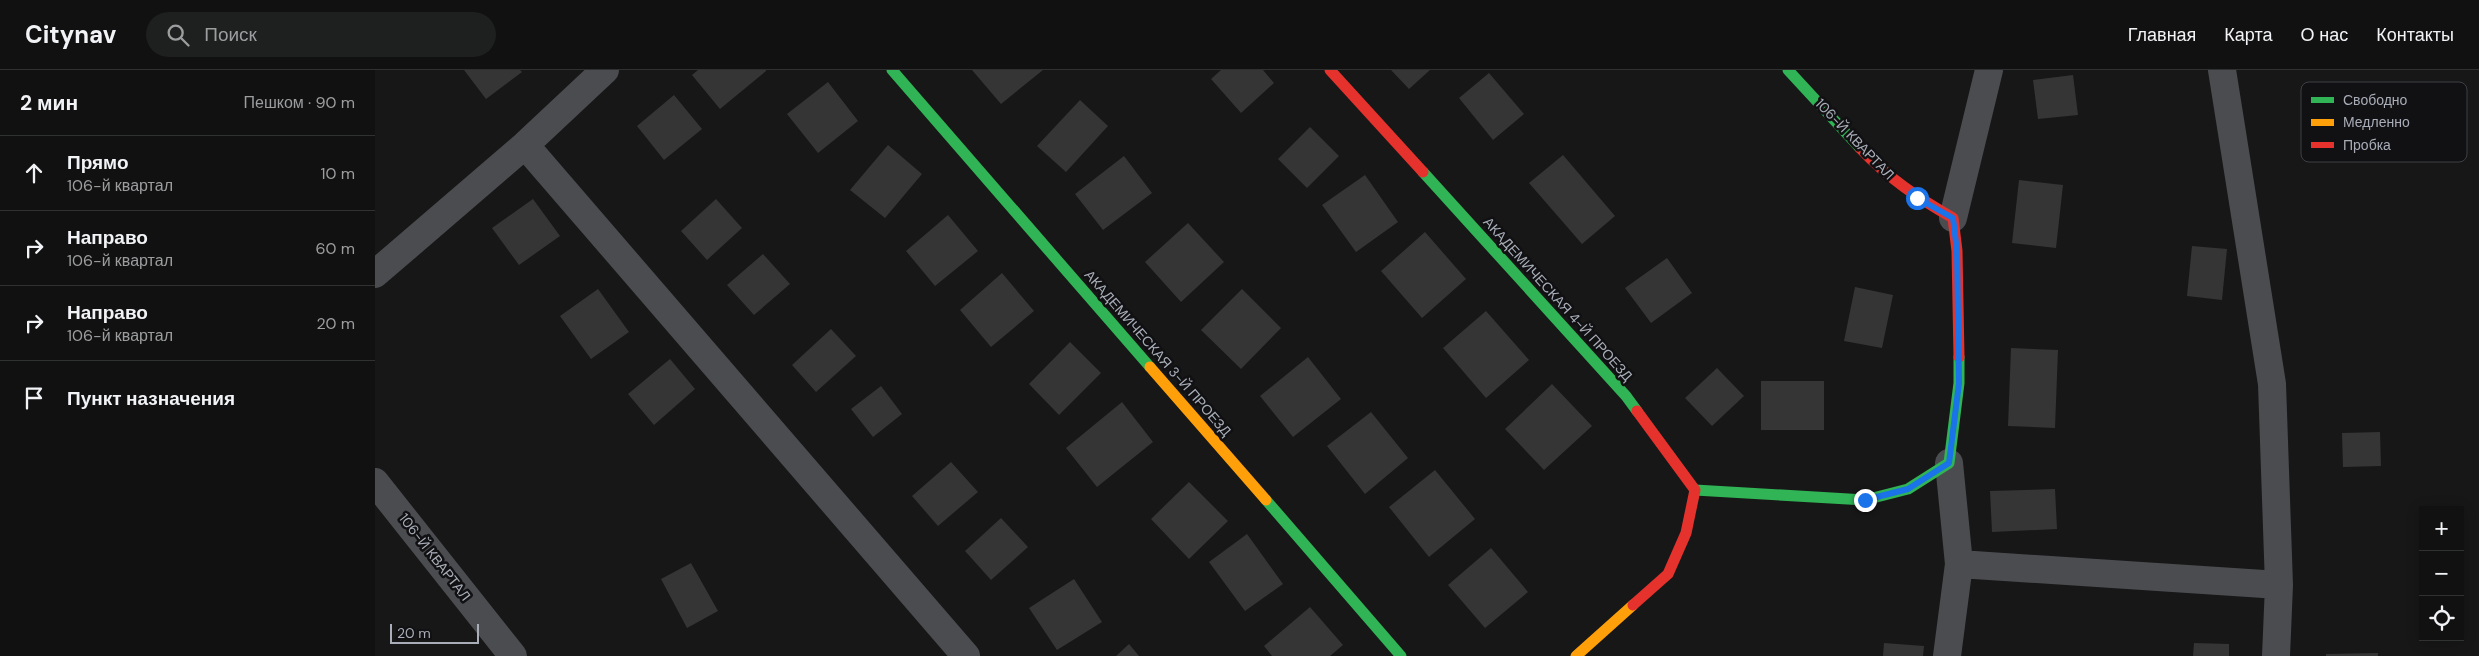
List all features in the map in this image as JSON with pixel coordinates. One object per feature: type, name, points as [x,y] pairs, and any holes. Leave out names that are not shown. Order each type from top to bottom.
[{"type":"street","name":"АКАДЕМИЧЕСКАЯ 3-Й ПРОЕЗД","points":[[892,70],[1401,656]]},
{"type":"street","name":"АКАДЕМИЧЕСКАЯ 4-Й ПРОЕЗД","points":[[1330,70],[1626,396],[1695,490]]},
{"type":"street","name":"106-Й КВАРТАЛ","points":[[1789,70],[1882,172],[1917,198],[1953,218]]},
{"type":"street","points":[[1947,656],[1959,564],[1949,463],[1959,383],[1957,251],[1953,218],[1989,70]]},
{"type":"street","points":[[2223,70],[2272,384],[2279,585],[2276,656]]},
{"type":"street","points":[[375,274],[525,146],[590,75]]},
{"type":"street","points":[[525,146],[966,656]]},
{"type":"street","points":[[1576,656],[1667,574],[1686,533],[1695,490],[1865,500],[1908,489],[1949,463]]},
{"type":"street","name":"106-Й КВАРТАЛ","points":[[375,482],[513,656]]},
{"type":"street","points":[[1959,564],[2279,585]]},
{"type":"building","points":[[464,70],[520,70],[522,72],[486,99]]},
{"type":"building","points":[[698,70],[766,71],[720,109],[692,75]]},
{"type":"building","points":[[972,70],[1043,70],[1001,104]]},
{"type":"building","points":[[1221,70],[1263,70],[1274,83],[1241,113],[1211,79]]},
{"type":"building","points":[[1391,70],[1430,70],[1409,89]]},
{"type":"building","points":[[1489,73],[1524,114],[1493,140],[1459,98]]},
{"type":"building","points":[[2073,75],[2078,115],[2038,119],[2033,80]]},
{"type":"building","points":[[828,82],[858,121],[818,153],[787,114]]},
{"type":"building","points":[[674,95],[702,129],[664,160],[637,126]]},
{"type":"building","points":[[1080,100],[1108,126],[1066,172],[1037,146]]},
{"type":"building","points":[[1310,127],[1339,156],[1307,188],[1278,159]]},
{"type":"building","points":[[888,145],[922,174],[885,218],[850,190]]},
{"type":"building","points":[[1563,155],[1615,216],[1582,244],[1529,183]]},
{"type":"building","points":[[1124,156],[1152,193],[1103,230],[1075,194]]},
{"type":"building","points":[[1365,175],[1398,222],[1356,252],[1322,205]]},
{"type":"building","points":[[2019,180],[2063,185],[2056,248],[2012,243]]},
{"type":"building","points":[[533,199],[560,236],[519,265],[492,228]]},
{"type":"building","points":[[716,199],[742,228],[707,260],[681,231]]},
{"type":"building","points":[[948,215],[978,251],[935,286],[906,251]]},
{"type":"building","points":[[1188,223],[1224,262],[1181,302],[1145,262]]},
{"type":"building","points":[[1425,232],[1466,279],[1422,318],[1381,271]]},
{"type":"building","points":[[2192,246],[2227,249],[2222,300],[2187,296]]},
{"type":"building","points":[[763,254],[790,284],[754,315],[727,285]]},
{"type":"building","points":[[1667,258],[1692,293],[1651,323],[1625,288]]},
{"type":"building","points":[[1002,273],[1034,311],[991,347],[960,310]]},
{"type":"building","points":[[1855,287],[1893,295],[1882,348],[1844,341]]},
{"type":"building","points":[[598,289],[629,332],[591,359],[560,316]]},
{"type":"building","points":[[1242,289],[1281,328],[1241,369],[1201,330]]},
{"type":"building","points":[[1486,311],[1529,360],[1486,398],[1443,348]]},
{"type":"building","points":[[831,329],[856,356],[816,392],[792,365]]},
{"type":"building","points":[[1070,342],[1101,373],[1059,415],[1029,384]]},
{"type":"building","points":[[2011,348],[2058,350],[2055,428],[2008,426]]},
{"type":"building","points":[[1308,357],[1341,399],[1293,437],[1260,396]]},
{"type":"building","points":[[670,359],[695,389],[654,425],[628,394]]},
{"type":"building","points":[[1717,368],[1744,396],[1712,426],[1685,398]]},
{"type":"building","points":[[1761,381],[1824,381],[1824,430],[1761,430]]},
{"type":"building","points":[[1552,384],[1592,426],[1544,470],[1505,429]]},
{"type":"building","points":[[881,386],[902,414],[873,437],[851,409]]},
{"type":"building","points":[[1122,402],[1153,442],[1097,487],[1066,448]]},
{"type":"building","points":[[1371,412],[1408,458],[1365,494],[1327,446]]},
{"type":"building","points":[[2380,432],[2381,466],[2343,467],[2342,433]]},
{"type":"building","points":[[951,462],[978,492],[938,526],[912,496]]},
{"type":"building","points":[[1435,470],[1475,519],[1429,557],[1389,507]]},
{"type":"building","points":[[1189,482],[1228,521],[1189,559],[1151,519]]},
{"type":"building","points":[[2055,489],[2057,529],[1992,532],[1990,491]]},
{"type":"building","points":[[1001,518],[1028,547],[991,580],[965,551]]},
{"type":"building","points":[[1247,534],[1283,584],[1245,611],[1209,562]]},
{"type":"building","points":[[1491,548],[1528,592],[1485,628],[1448,585]]},
{"type":"building","points":[[691,563],[718,611],[687,628],[661,579]]},
{"type":"building","points":[[1074,579],[1102,622],[1057,650],[1029,608]]},
{"type":"building","points":[[1310,607],[1343,645],[1330,656],[1272,656],[1264,646]]},
{"type":"building","points":[[1884,643],[1924,646],[1923,656],[1883,656]]},
{"type":"building","points":[[2194,643],[2229,644],[2229,656],[2193,656]]},
{"type":"building","points":[[1129,644],[1139,656],[1116,656]]},
{"type":"building","points":[[2378,653],[2378,656],[2326,656],[2326,654]]},
{"type":"traffic: fast","points":[[892,70],[1150,367]]},
{"type":"traffic: fast","points":[[1788,70],[1860,148]]},
{"type":"traffic: fast","points":[[1423,172],[1626,396],[1637,411]]},
{"type":"traffic: fast","points":[[1695,490],[1865,500],[1908,489],[1949,463],[1959,383],[1959,357]]},
{"type":"traffic: fast","points":[[1266,500],[1401,656]]},
{"type":"traffic: slow","points":[[1150,367],[1266,500]]},
{"type":"traffic: slow","points":[[1576,656],[1633,605]]},
{"type":"traffic: jam","points":[[1330,70],[1423,172]]},
{"type":"traffic: jam","points":[[1860,148],[1881,169],[1904,187],[1953,218],[1957,251],[1959,357]]},
{"type":"traffic: jam","points":[[1633,605],[1668,574],[1686,533],[1695,490],[1637,411]]},
{"type":"route","points":[[1865,500],[1908,489],[1949,463],[1959,383],[1957,251],[1953,218],[1917,198]]}]
